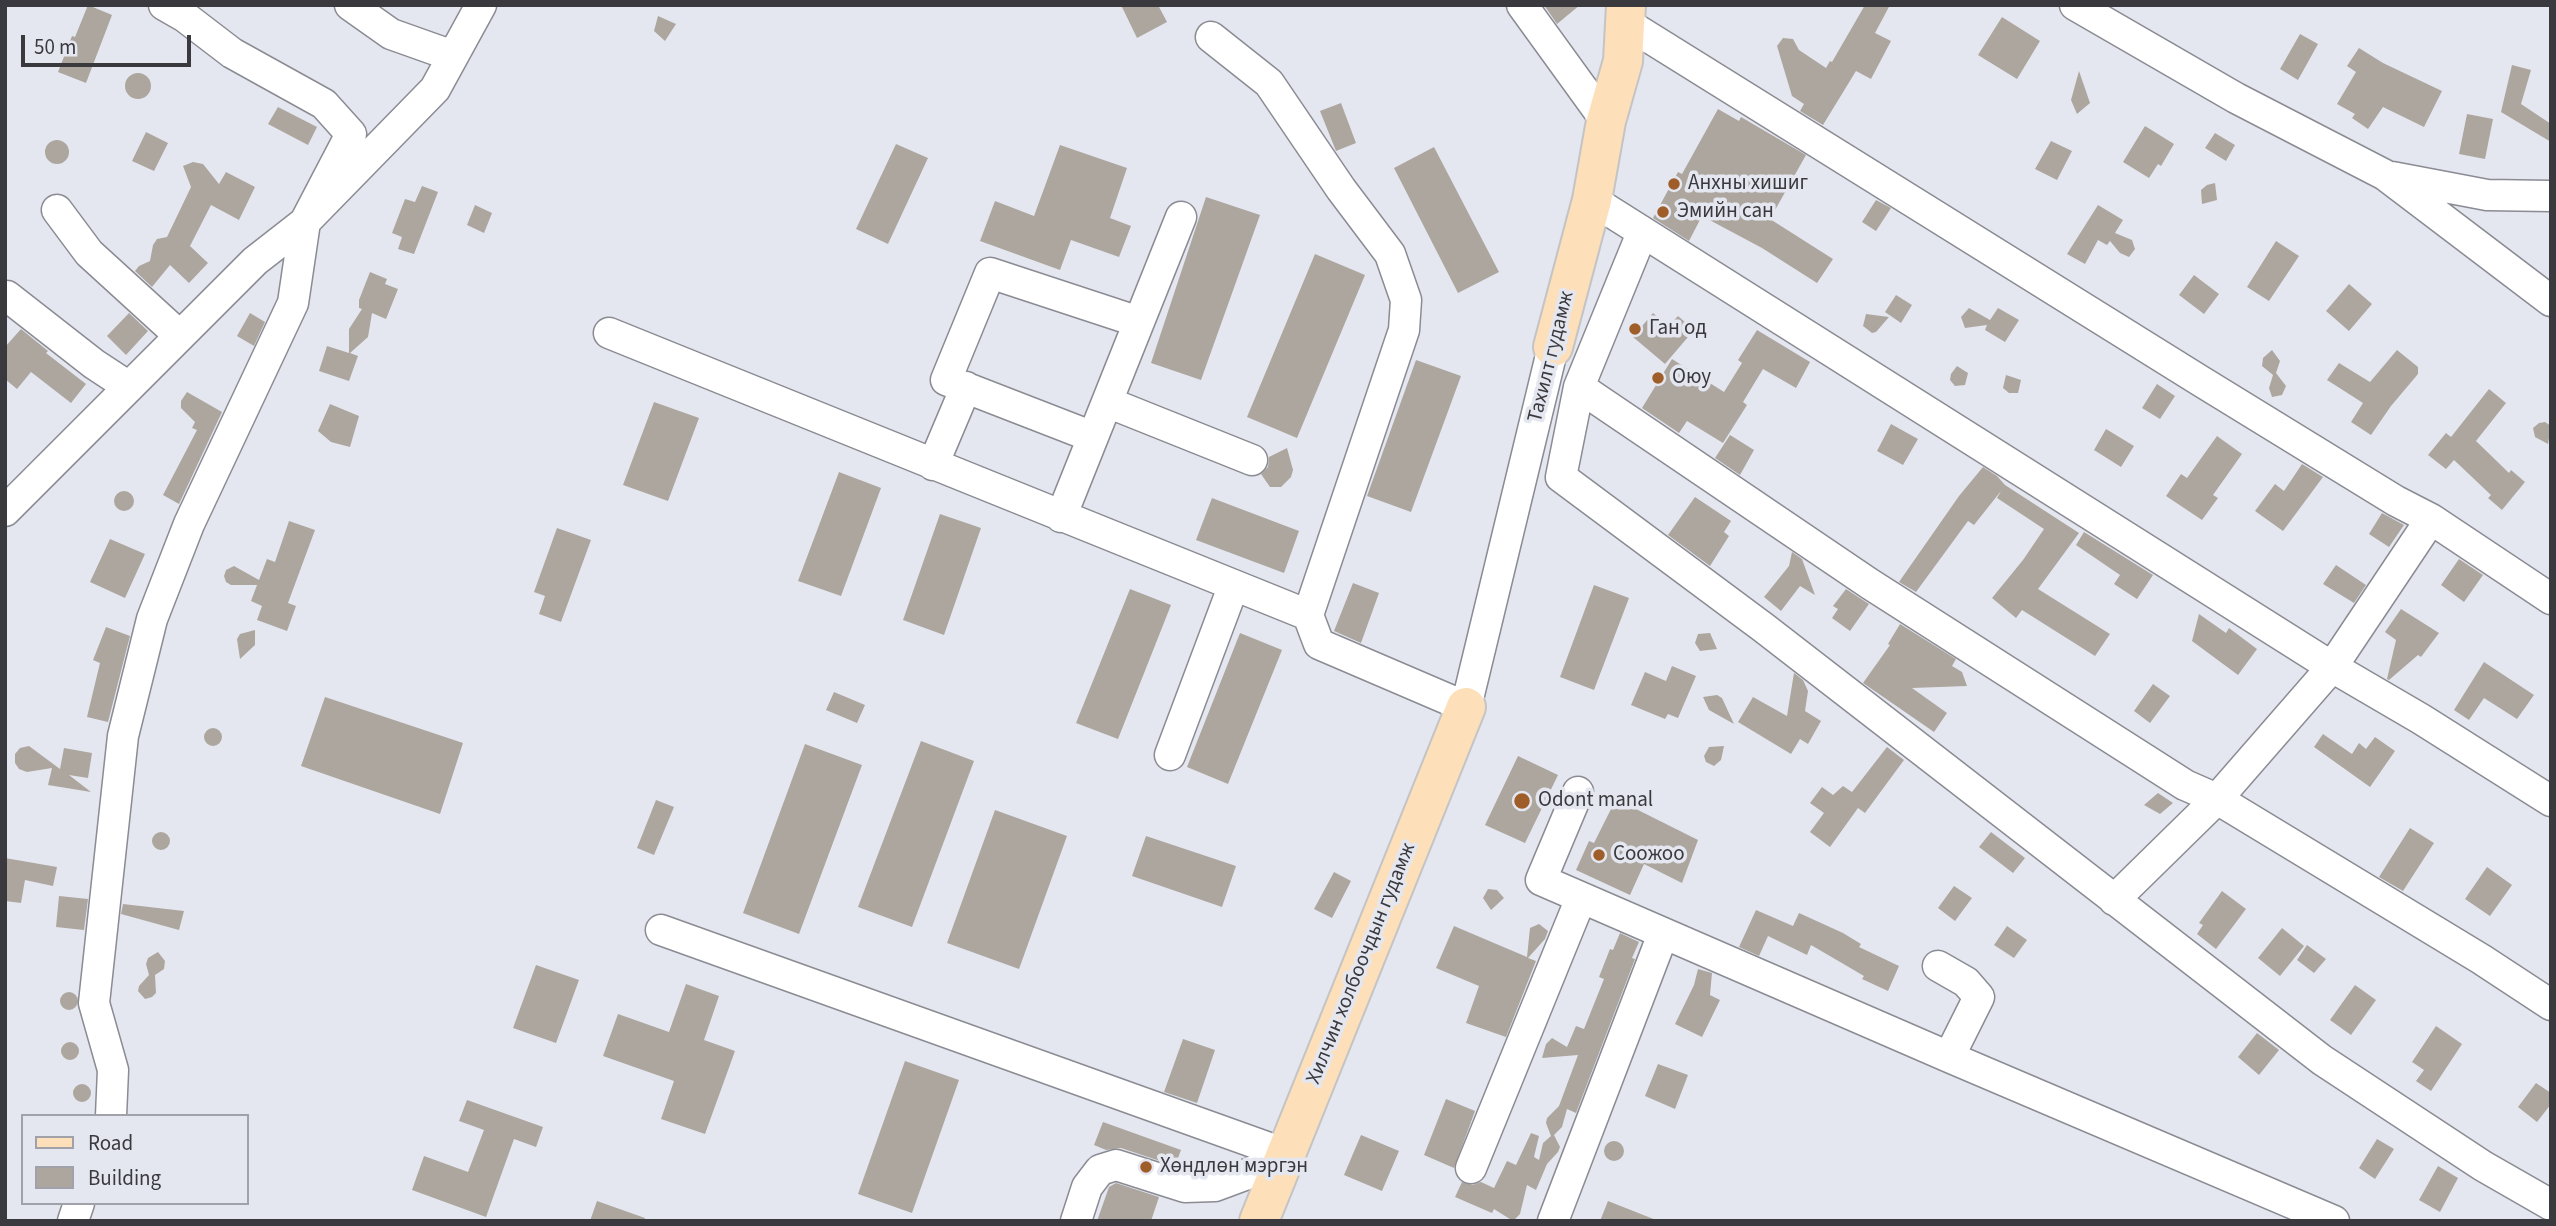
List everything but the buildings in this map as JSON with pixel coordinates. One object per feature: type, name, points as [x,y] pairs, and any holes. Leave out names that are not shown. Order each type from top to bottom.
[{"type":"main road","name":"Тахилт гудамж","points":[[1553,347],[1592,200],[1606,121],[1623,61],[1626,14]]},
{"type":"main road","name":"Хилчин холбоочдын гудамж","points":[[1259,1221],[1466,707]]},
{"type":"street","points":[[111,1114],[113,1070],[94,1003],[123,736],[152,619],[180,548],[293,303],[304,222],[351,134],[324,104],[232,53],[185,17],[164,5]]},
{"type":"street","points":[[349,5],[391,34],[453,56]]},
{"type":"street","points":[[5,511],[255,261],[304,222],[435,89],[481,5]]},
{"type":"street","points":[[1522,5],[1606,121]]},
{"type":"street","points":[[2075,5],[2236,98],[2385,175],[2551,301]]},
{"type":"street","points":[[1626,14],[2245,409],[2396,501],[2431,519],[2551,599]]},
{"type":"street","points":[[1211,37],[1269,83],[1341,189],[1390,254],[1406,300],[1404,330],[1308,615],[1319,644],[1466,707]]},
{"type":"street","points":[[2385,175],[2487,195],[2551,196]]},
{"type":"street","points":[[1592,200],[2551,802]]},
{"type":"street","points":[[57,210],[89,253],[180,336]]},
{"type":"street","points":[[1061,517],[1181,217]]},
{"type":"street","points":[[1642,233],[1579,387],[1561,477],[1764,628],[2322,1060],[2483,1166],[2551,1205]]},
{"type":"street","points":[[1093,437],[946,380],[990,273],[1139,322]]},
{"type":"street","points":[[7,296],[94,364],[129,387]]},
{"type":"street","points":[[609,333],[1308,615]]},
{"type":"street","name":"Тахилт гудамж","points":[[1466,707],[1553,347]]},
{"type":"street","points":[[933,465],[966,387]]},
{"type":"street","points":[[1579,387],[1870,584],[2185,785],[2217,799],[2481,959],[2551,1005]]},
{"type":"street","points":[[1107,402],[1252,460]]},
{"type":"street","points":[[2114,900],[2217,799],[2332,667],[2431,519]]},
{"type":"street","points":[[1170,755],[1233,587]]},
{"type":"street","points":[[1578,792],[1541,880],[2334,1221]]},
{"type":"street","points":[[1471,1168],[1581,898]]},
{"type":"street","points":[[661,930],[1286,1154]]},
{"type":"street","points":[[1553,1221],[1663,934]]},
{"type":"street","points":[[1938,966],[1966,982],[1979,996],[1949,1057]]},
{"type":"street","points":[[1076,1221],[1087,1187],[1100,1170],[1116,1165],[1185,1187],[1215,1186],[1250,1173],[1286,1154]]},
{"type":"place","name":"Анхны хишиг","points":[[1674,184]]},
{"type":"place","name":"Эмийн сан","points":[[1663,212]]},
{"type":"place","name":"Ган од","points":[[1635,329]]},
{"type":"place","name":"Оюу","points":[[1658,378]]},
{"type":"place","name":"Odont manal","points":[[1522,801]]},
{"type":"place","name":"Соожоо","points":[[1599,855]]},
{"type":"place","name":"Хөндлөн мэргэн","points":[[1146,1167]]}]
